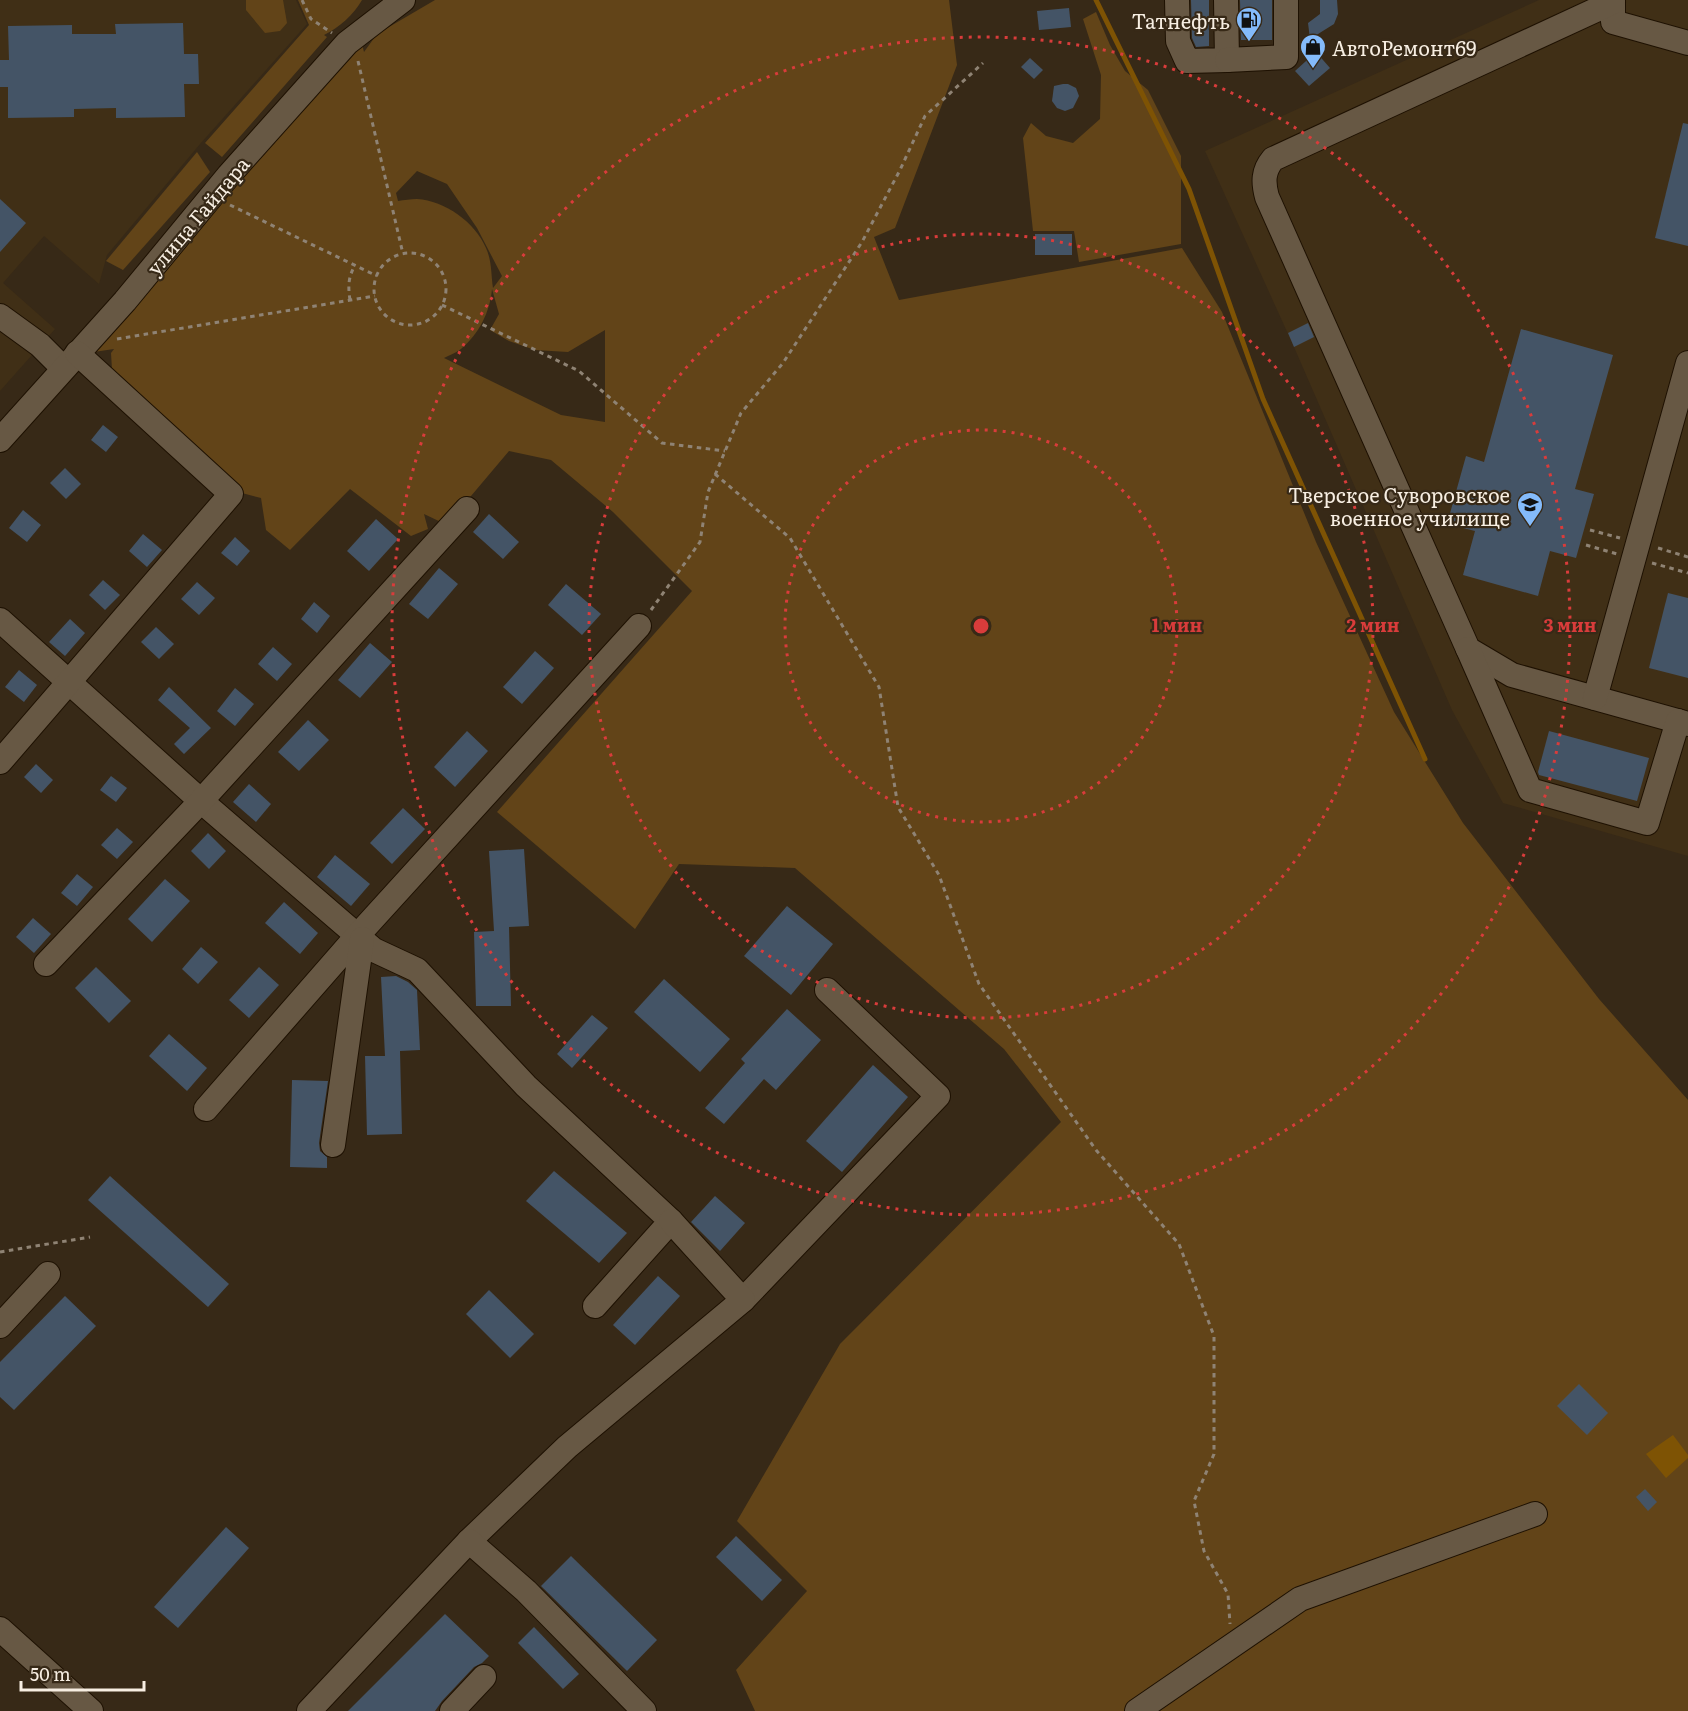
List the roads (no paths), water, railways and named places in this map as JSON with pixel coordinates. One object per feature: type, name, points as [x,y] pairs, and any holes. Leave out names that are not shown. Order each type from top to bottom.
[{"type":"street","name":"улица Гайдара","points":[[0,440],[125,301],[212,196],[347,44],[403,0]]},
{"type":"street","points":[[1177,0],[1178,41],[1187,61],[1286,57],[1286,0]]},
{"type":"street","points":[[1226,0],[1227,60]]},
{"type":"street","points":[[1468,650],[1512,675],[1683,722],[1647,824],[1530,790],[1267,197],[1263,184],[1266,168],[1273,159],[1613,1],[1613,22],[1688,43]]},
{"type":"street","points":[[0,316],[40,345],[75,355],[231,494],[0,762]]},
{"type":"street","points":[[1595,698],[1688,363]]},
{"type":"street","points":[[46,964],[201,801],[467,509]]},
{"type":"street","points":[[0,620],[201,801],[374,950],[417,970],[526,1086],[671,1221],[743,1300]]},
{"type":"street","points":[[206,1109],[639,626]]},
{"type":"street","points":[[333,1145],[360,937]]},
{"type":"street","points":[[309,1711],[469,1541],[567,1447],[743,1300],[938,1096],[827,990]]},
{"type":"street","points":[[595,1306],[671,1221]]},
{"type":"street","points":[[0,1326],[48,1274]]},
{"type":"street","points":[[1137,1711],[1300,1599],[1535,1514]]},
{"type":"street","points":[[469,1541],[526,1591],[644,1711]]},
{"type":"street","points":[[0,1629],[91,1711]]},
{"type":"street","points":[[452,1711],[484,1677]]},
{"type":"waterway","points":[[1096,0],[1189,189],[1263,399],[1425,759]]},
{"type":"place","name":"Татнефть","points":[[1249,43]]},
{"type":"place","name":"АвтоРемонт69","points":[[1313,70]]},
{"type":"place","name":"Тверское Суворовское военное училище","points":[[1530,528]]}]
